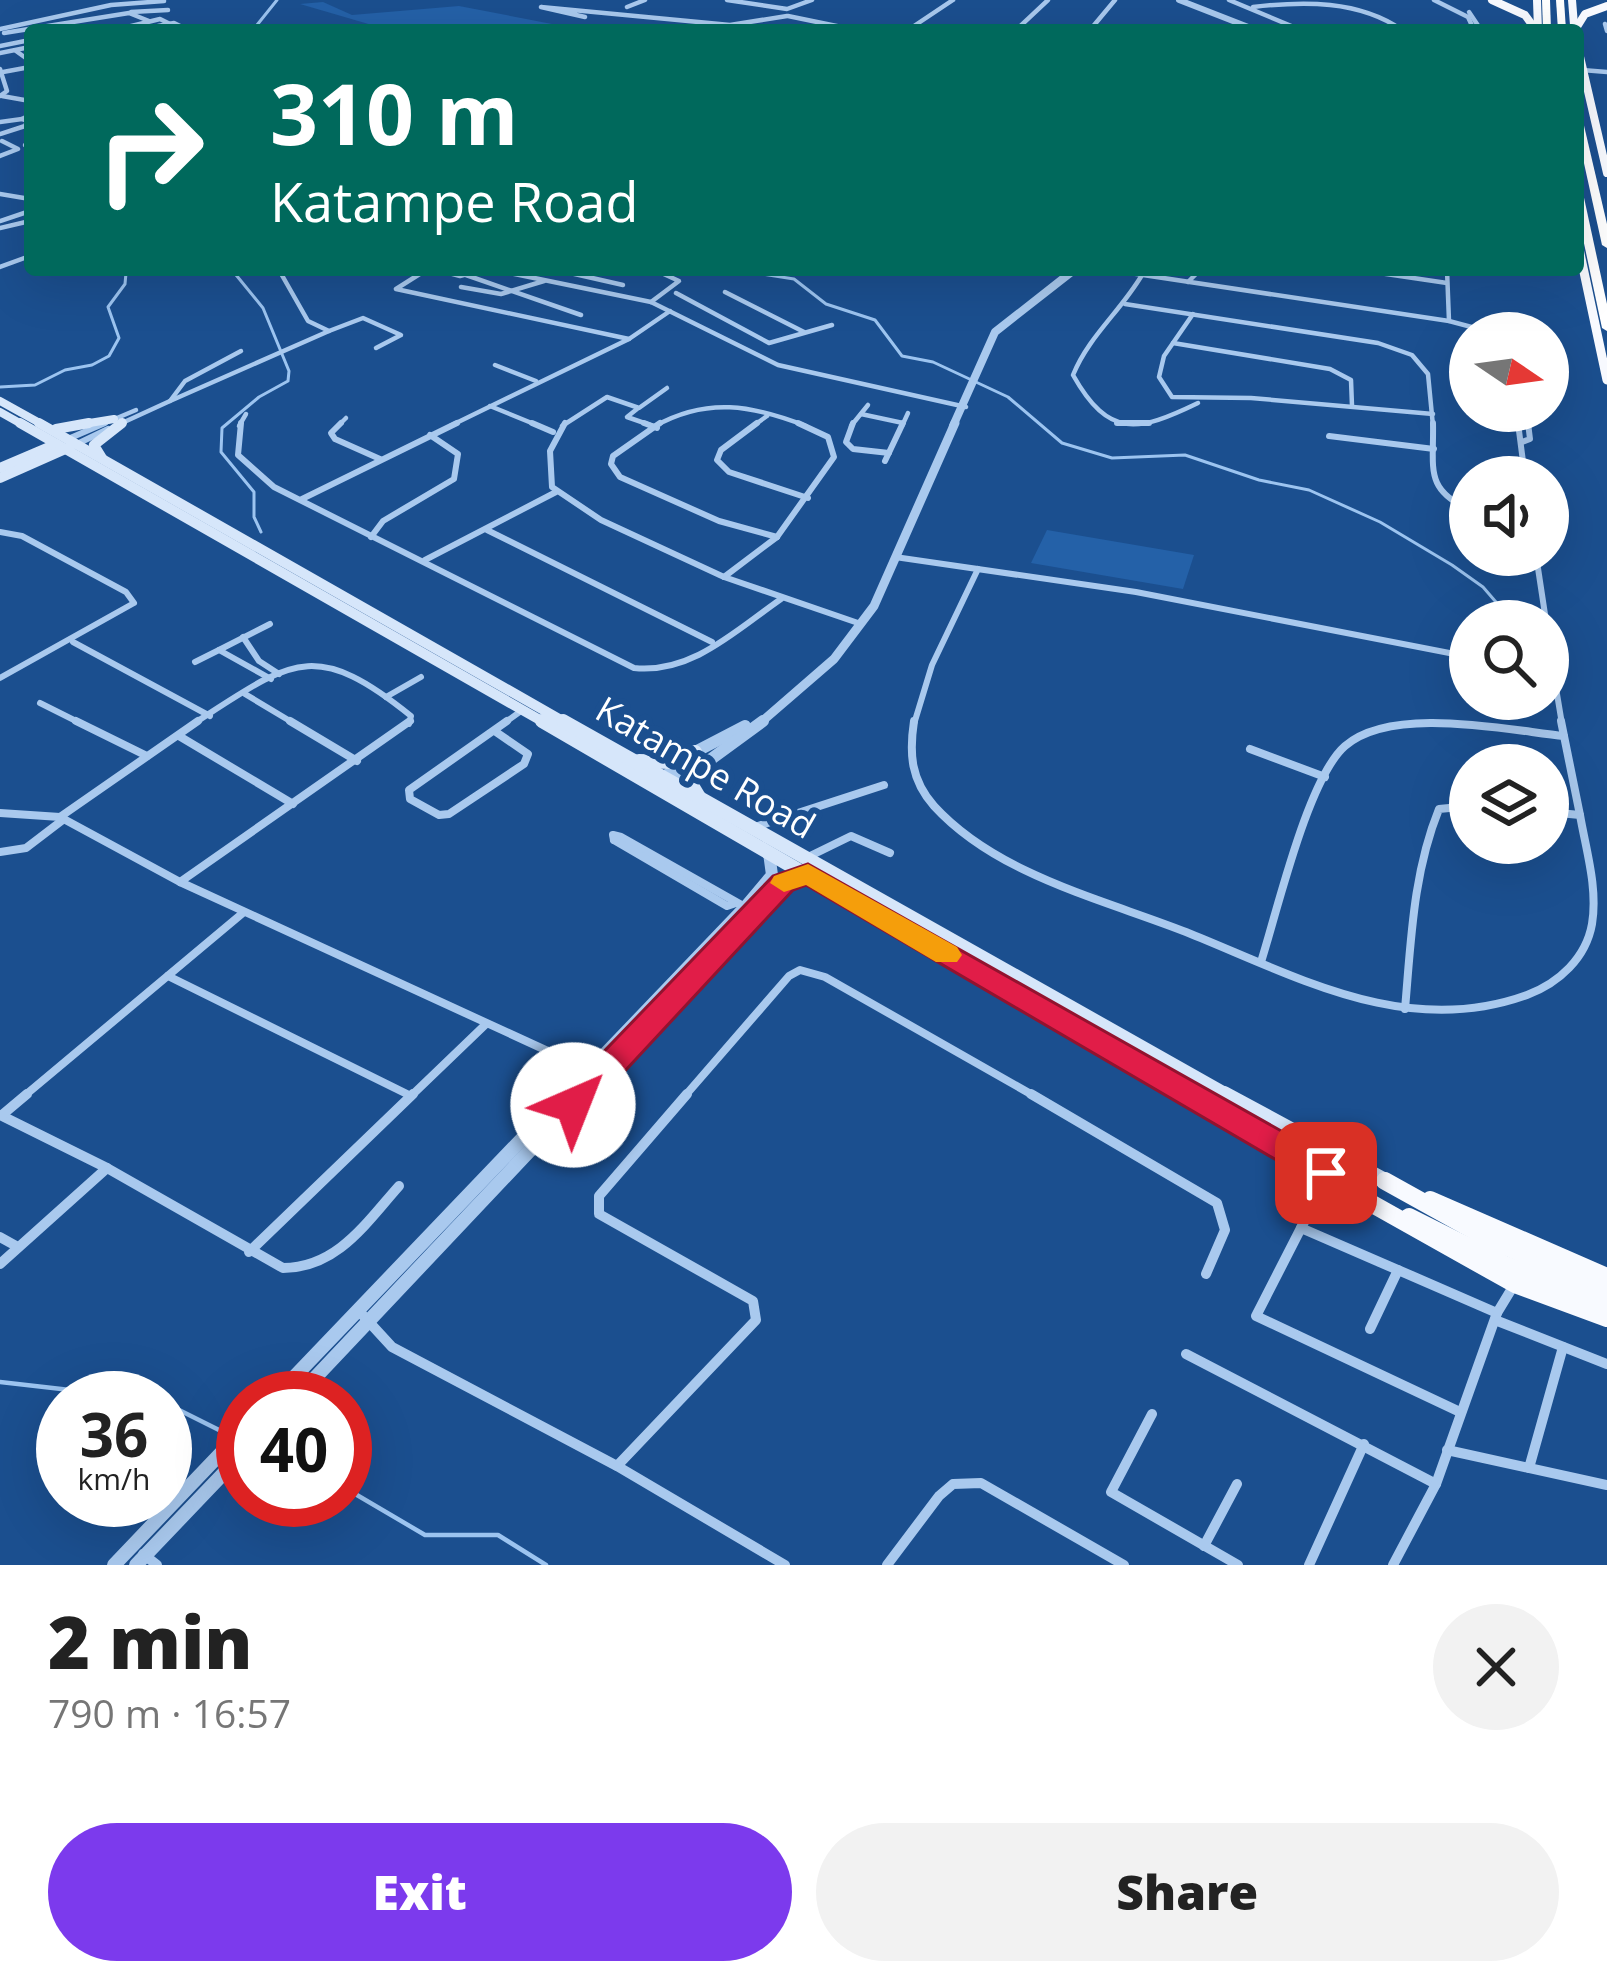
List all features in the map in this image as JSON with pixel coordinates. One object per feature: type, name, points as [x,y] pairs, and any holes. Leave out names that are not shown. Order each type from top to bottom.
[{"type":"highway","points":[[1492,0],[1525,15],[1532,24]]},
{"type":"highway","points":[[1579,24],[1585,14],[1607,5]]},
{"type":"highway","points":[[1584,78],[1607,172]]},
{"type":"highway","points":[[1584,144],[1607,245]]},
{"type":"highway","points":[[1596,197],[1607,209]]},
{"type":"highway","points":[[1584,228],[1607,328]]},
{"type":"highway","points":[[1584,272],[1607,380]]},
{"type":"highway","points":[[1385,1181],[1505,1265],[1607,1304]]},
{"type":"highway","points":[[1385,1181],[1607,1277]]},
{"type":"highway","points":[[1367,1201],[1607,1289]]},
{"type":"highway","points":[[1367,1201],[1515,1284],[1607,1318]]},
{"type":"main road","name":"Katampe Road","points":[[0,400],[43,431]]},
{"type":"main road","name":"Katampe Road","points":[[0,412],[103,459],[634,760],[770,853],[1060,1012],[1385,1181]]},
{"type":"main road","points":[[33,452],[43,431],[118,421]]},
{"type":"main road","points":[[103,459],[94,445],[96,439],[118,421]]},
{"type":"main road","points":[[0,468],[33,452],[67,444]]},
{"type":"main road","points":[[0,478],[67,444]]},
{"type":"main road","name":"Katampe Road","points":[[67,444],[86,461],[521,711],[644,779],[700,798],[754,827],[1367,1201]]},
{"type":"main road","points":[[22,468],[61,458],[86,461]]},
{"type":"main road","points":[[634,760],[671,762],[695,752]]},
{"type":"main road","points":[[693,769],[692,787],[700,798]]},
{"type":"street","points":[[625,8],[644,0]]},
{"type":"street","points":[[728,0],[787,12],[793,21],[814,24]]},
{"type":"street","points":[[585,17],[541,7],[573,1],[741,22],[787,12],[812,0]]},
{"type":"street","points":[[917,24],[952,0]]},
{"type":"street","points":[[1022,24],[1048,0]]},
{"type":"street","points":[[1095,24],[1115,0]]},
{"type":"street","points":[[1229,0],[1288,24]]},
{"type":"street","points":[[1434,0],[1473,24]]},
{"type":"street","points":[[1442,0],[1466,10],[1474,24]]},
{"type":"street","points":[[30,24],[106,6],[164,1]]},
{"type":"street","points":[[1187,1],[1246,24]]},
{"type":"street","points":[[1253,7],[1304,2],[1348,5],[1388,17],[1396,24]]},
{"type":"street","points":[[50,24],[168,10]]},
{"type":"street","points":[[129,13],[149,21]]},
{"type":"street","points":[[138,24],[160,19],[170,24]]},
{"type":"street","points":[[0,50],[24,46]]},
{"type":"street","points":[[15,50],[24,58]]},
{"type":"street","points":[[0,96],[8,91],[1,71]]},
{"type":"street","points":[[0,156],[18,149],[0,137],[24,123]]},
{"type":"street","points":[[14,129],[24,132]]},
{"type":"street","points":[[282,276],[308,320],[328,332]]},
{"type":"street","points":[[417,276],[396,289],[628,339]]},
{"type":"street","points":[[469,276],[581,315]]},
{"type":"street","points":[[531,276],[651,302],[778,365],[966,407]]},
{"type":"street","points":[[583,276],[623,285]]},
{"type":"street","points":[[651,302],[680,281],[669,276]]},
{"type":"street","points":[[665,783],[693,769],[759,721],[836,656],[861,624],[895,557],[966,407],[995,332],[1010,314],[1065,276]]},
{"type":"street","points":[[1141,276],[1125,304],[1087,341],[1079,357],[1073,375],[1087,404],[1113,426],[1137,427],[1202,401]]},
{"type":"street","points":[[1397,276],[1448,284]]},
{"type":"street","points":[[1194,277],[1449,318],[1447,276]]},
{"type":"street","points":[[461,286],[515,293],[546,280]]},
{"type":"street","points":[[479,290],[491,284]]},
{"type":"street","points":[[725,292],[806,334]]},
{"type":"street","points":[[502,312],[515,293]]},
{"type":"street","points":[[676,293],[776,344],[832,325]]},
{"type":"street","points":[[1125,304],[1400,349],[1427,368],[1436,487],[1449,500]]},
{"type":"street","points":[[300,499],[628,339],[670,311]]},
{"type":"street","points":[[1193,314],[1164,356],[1159,377],[1172,398],[1251,398],[1432,414]]},
{"type":"street","points":[[67,444],[363,318],[401,334],[376,348]]},
{"type":"street","points":[[721,338],[744,330]]},
{"type":"street","points":[[1173,343],[1330,369],[1351,380],[1352,406]]},
{"type":"street","points":[[170,398],[185,381],[242,351]]},
{"type":"street","points":[[495,365],[537,382]]},
{"type":"street","points":[[658,428],[627,417],[667,388]]},
{"type":"street","points":[[639,408],[607,397],[572,415],[553,432],[549,471],[556,492],[724,577],[861,624]]},
{"type":"street","points":[[724,577],[777,537],[834,457],[833,447],[812,428],[707,405],[614,456],[611,464],[620,477],[719,521],[777,537]]},
{"type":"street","points":[[490,406],[553,432]]},
{"type":"street","points":[[845,442],[846,432],[868,406]]},
{"type":"street","points":[[845,442],[887,457],[908,413]]},
{"type":"street","points":[[861,414],[903,423]]},
{"type":"street","points":[[247,415],[237,431],[238,455],[261,478],[634,668],[668,667],[781,599]]},
{"type":"street","points":[[768,416],[721,449],[717,460],[729,472],[808,498]]},
{"type":"street","points":[[346,418],[335,425],[331,433],[335,439],[381,460]]},
{"type":"street","points":[[371,537],[382,521],[454,479],[458,454],[428,435]]},
{"type":"street","points":[[1329,436],[1434,449]]},
{"type":"street","points":[[833,447],[845,442]]},
{"type":"street","points":[[423,561],[556,492]]},
{"type":"street","points":[[532,507],[568,501]]},
{"type":"street","points":[[487,530],[713,643]]},
{"type":"street","points":[[0,532],[22,536],[134,598],[128,609],[0,678]]},
{"type":"street","points":[[895,557],[1233,609],[1449,654]]},
{"type":"street","points":[[978,569],[919,705],[911,767],[918,783],[956,825],[1025,867],[1332,991],[1405,1009],[1463,1010],[1514,999],[1553,981],[1576,959],[1587,941],[1593,910],[1561,720]]},
{"type":"street","points":[[195,662],[270,624]]},
{"type":"street","points":[[244,638],[275,676]]},
{"type":"street","points":[[72,641],[210,716]]},
{"type":"street","points":[[219,650],[275,676]]},
{"type":"street","points":[[248,666],[259,661]]},
{"type":"street","points":[[0,852],[26,848],[179,736],[300,663],[318,662],[386,697],[412,720],[180,882]]},
{"type":"street","points":[[386,697],[421,677]]},
{"type":"street","points":[[244,693],[357,761]]},
{"type":"street","points":[[40,704],[148,757]]},
{"type":"street","points":[[496,733],[528,754],[524,764],[448,814],[440,815],[410,799],[409,790],[521,711]]},
{"type":"street","points":[[665,783],[695,752],[759,721]]},
{"type":"street","points":[[1261,962],[1325,777],[1344,747],[1389,728],[1412,725],[1564,736]]},
{"type":"street","points":[[179,736],[292,805]]},
{"type":"street","points":[[1250,749],[1268,760],[1325,777]]},
{"type":"street","points":[[754,827],[884,785]]},
{"type":"street","points":[[1405,1009],[1415,905],[1430,827],[1439,809],[1449,808]]},
{"type":"street","points":[[0,813],[62,818],[180,882],[595,1072]]},
{"type":"street","points":[[1569,813],[1580,814]]},
{"type":"street","points":[[806,858],[845,836],[859,837],[890,853]]},
{"type":"street","points":[[654,860],[611,837],[730,906],[740,905]]},
{"type":"street","points":[[595,1072],[740,905],[772,875],[770,853]]},
{"type":"street","points":[[303,1371],[363,1316],[783,883],[808,874]]},
{"type":"street","points":[[244,912],[1,1115],[107,1168],[283,1268],[315,1267],[399,1186]]},
{"type":"street","points":[[617,1466],[750,1330],[756,1309],[753,1301],[598,1214],[598,1196],[789,976],[800,970],[825,977],[936,1039],[1217,1203],[1226,1215],[1227,1230],[1206,1274]]},
{"type":"street","points":[[167,976],[411,1096]]},
{"type":"street","points":[[249,1252],[486,1024]]},
{"type":"street","points":[[0,1264],[107,1168]]},
{"type":"street","points":[[1315,1201],[1256,1316],[1460,1412]]},
{"type":"street","points":[[1301,1228],[1607,1364]]},
{"type":"street","points":[[0,1237],[19,1247]]},
{"type":"street","points":[[1370,1330],[1398,1270]]},
{"type":"street","points":[[1394,1565],[1436,1484],[1496,1316],[1515,1284]]},
{"type":"street","points":[[318,1371],[363,1316]]},
{"type":"street","points":[[363,1316],[392,1347],[617,1466],[785,1565]]},
{"type":"street","points":[[1529,1468],[1563,1347]]},
{"type":"street","points":[[1186,1354],[1436,1484]]},
{"type":"street","points":[[1151,1414],[1111,1492],[1238,1565]]},
{"type":"street","points":[[1310,1565],[1364,1444]]},
{"type":"street","points":[[1447,1450],[1607,1485]]},
{"type":"street","points":[[142,1558],[216,1464]]},
{"type":"street","points":[[114,1565],[142,1558],[216,1481]]},
{"type":"street","points":[[887,1565],[939,1496],[953,1484],[981,1483],[1124,1565]]},
{"type":"street","points":[[1204,1546],[1237,1484]]},
{"type":"shaded area","points":[[323,2],[352,15],[459,6],[552,24],[368,24],[300,4]]},
{"type":"shaded area","points":[[1047,530],[1194,555],[1183,589],[1031,563]]},
{"type":"waterway","points":[[258,24],[277,0]]},
{"type":"waterway","points":[[0,387],[35,385],[109,356],[119,338],[108,307],[126,276]]},
{"type":"waterway","points":[[237,276],[263,308],[289,371],[288,381],[259,397],[222,428],[221,452],[254,492],[254,517],[261,532]]},
{"type":"waterway","points":[[775,276],[794,279],[826,304],[875,320],[902,356],[933,362],[1008,397],[1062,443],[1112,458],[1185,455],[1259,480],[1309,490],[1380,522],[1452,565],[1494,600]]},
{"type":"waterway","points":[[0,1382],[36,1386]]},
{"type":"waterway","points":[[192,1416],[216,1428]]},
{"type":"waterway","points":[[372,1504],[425,1535],[498,1535],[546,1565]]},
{"type":"slow traffic","points":[[784,883],[808,874],[946,955]]},
{"type":"route","points":[[573,1105],[783,883],[808,874],[1326,1173]]}]
